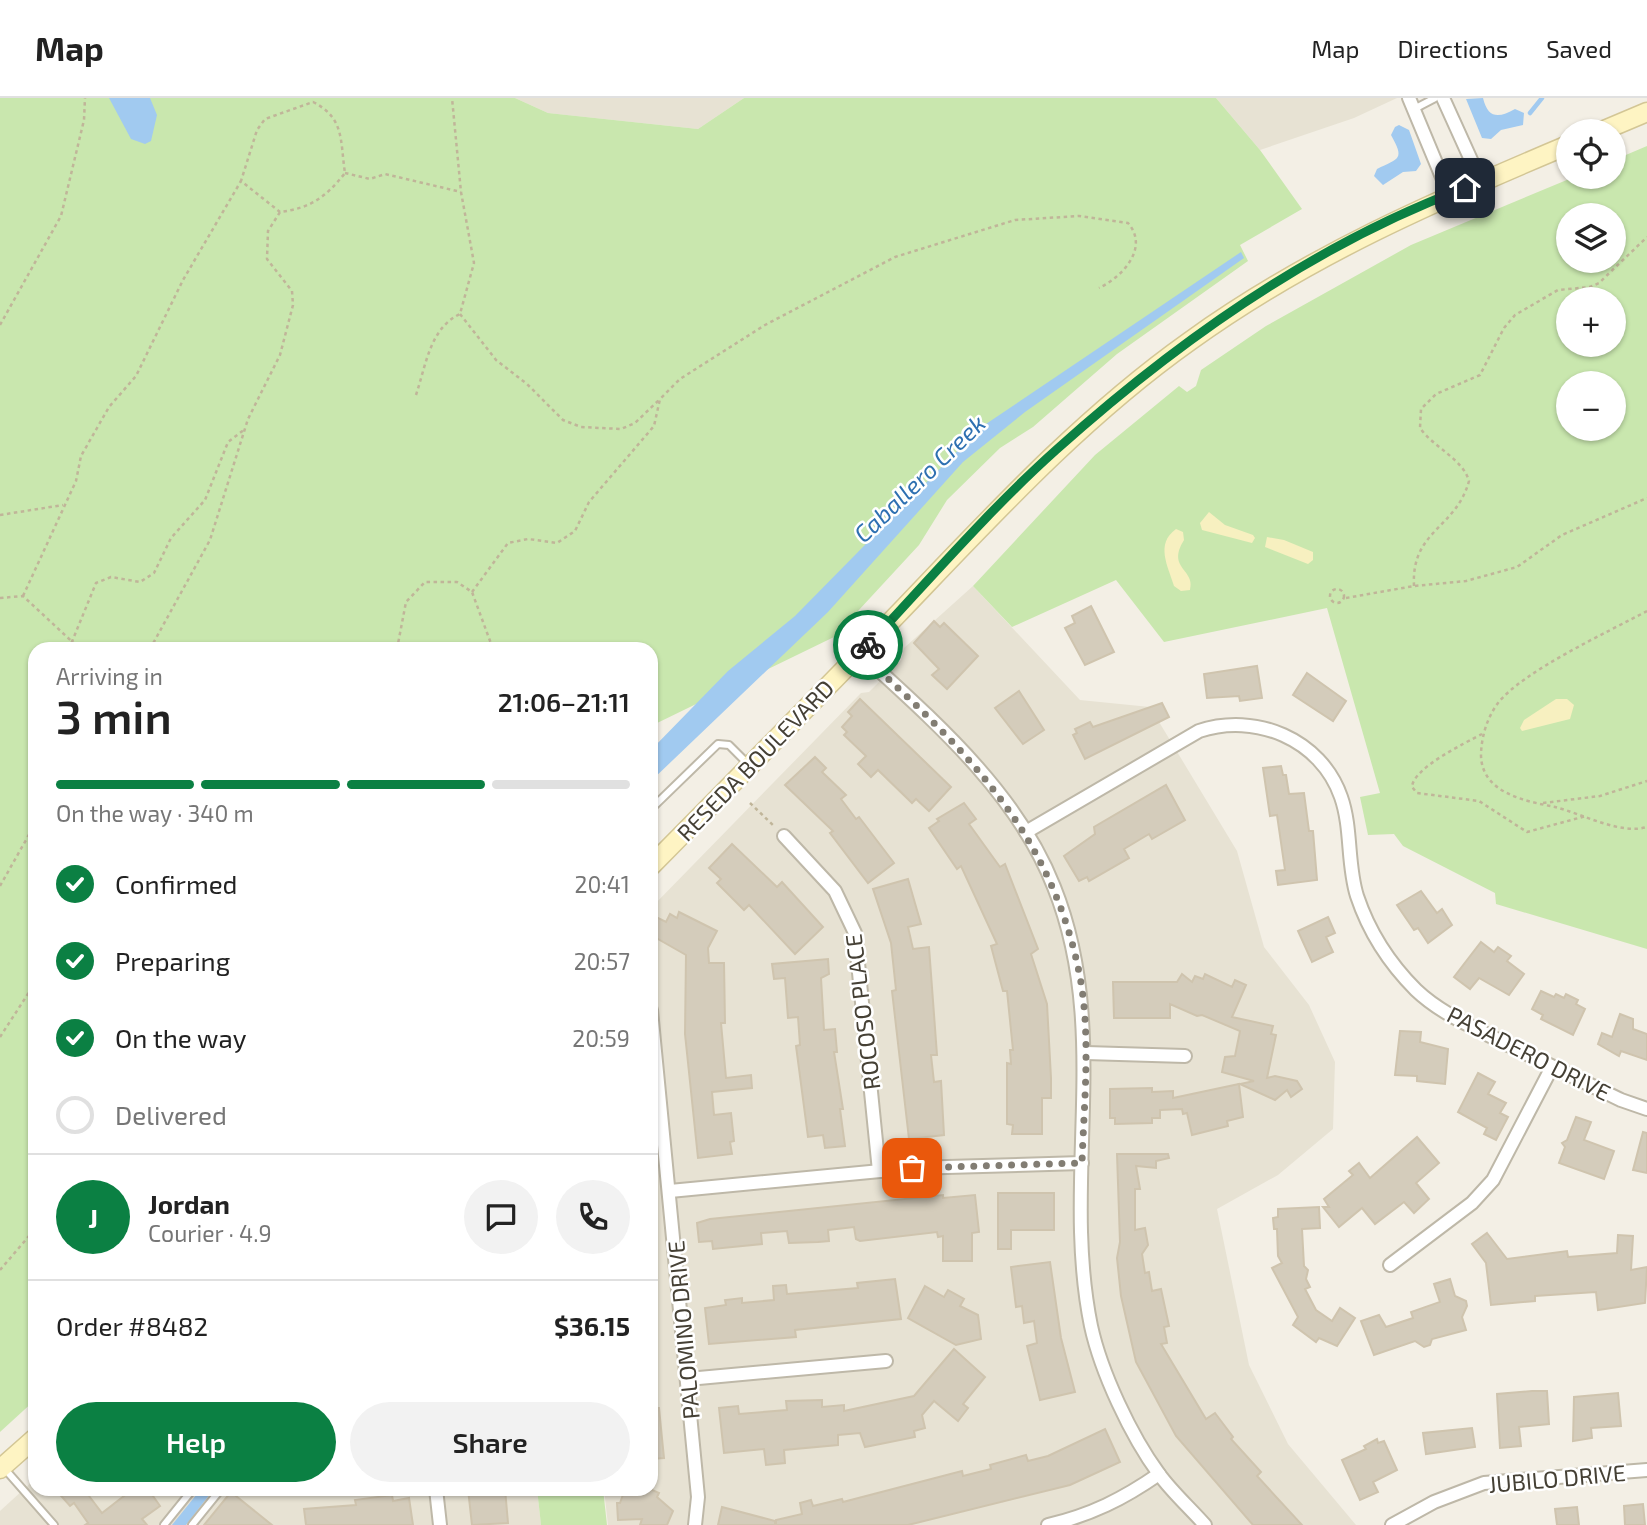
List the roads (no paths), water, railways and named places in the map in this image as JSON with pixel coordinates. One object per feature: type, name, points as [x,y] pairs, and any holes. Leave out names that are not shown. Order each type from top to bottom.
[{"type":"main road","points":[[1626,121],[1647,113]]},
{"type":"main road","name":"RESEDA BOULEVARD","points":[[658,859],[1054,452],[1189,341],[1269,288],[1341,246],[1449,194],[1556,150]]},
{"type":"main road","points":[[1,1468],[28,1444]]},
{"type":"street","points":[[1443,98],[1481,182]]},
{"type":"street","points":[[1411,103],[1449,194]]},
{"type":"street","points":[[860,653],[961,750],[996,791],[1026,832],[1055,887],[1080,978],[1086,1053],[1082,1163],[1084,1276],[1091,1327],[1111,1388],[1158,1474],[1205,1525]]},
{"type":"street","name":"PASADERO DRIVE","points":[[1026,832],[1199,731],[1222,723],[1249,724],[1278,732],[1310,750],[1329,772],[1342,798],[1357,895],[1371,930],[1391,963],[1418,992],[1454,1018],[1552,1067],[1647,1109]]},
{"type":"street","name":"ROCOSO PLACE","points":[[784,836],[835,891],[855,933],[879,1171]]},
{"type":"street","points":[[1086,1053],[1185,1056]]},
{"type":"street","points":[[1390,1265],[1472,1203],[1493,1180],[1552,1067]]},
{"type":"street","name":"PALOMINO DRIVE","points":[[658,1077],[698,1497],[695,1525]]},
{"type":"street","points":[[670,1191],[879,1171],[993,1164],[1082,1163]]},
{"type":"street","points":[[688,1379],[886,1361]]},
{"type":"street","name":"JUBILO DRIVE","points":[[1392,1525],[1434,1502],[1484,1483],[1647,1470]]},
{"type":"street","points":[[1048,1525],[1092,1513],[1122,1500],[1158,1474]]},
{"type":"street","points":[[437,1496],[440,1525]]},
{"type":"lane","points":[[1411,103],[1436,98]]},
{"type":"lane","points":[[658,802],[718,744],[729,745],[750,765]]},
{"type":"lane","points":[[1,1468],[54,1525]]},
{"type":"lane","points":[[164,1525],[187,1496]]},
{"type":"lane","points":[[192,1525],[215,1496]]},
{"type":"water","points":[[109,98],[150,98],[157,115],[151,141],[145,144],[131,139]]},
{"type":"water","points":[[1483,98],[1488,110],[1495,115],[1515,109],[1524,113],[1523,125],[1501,130],[1491,139],[1482,138],[1466,99]]},
{"type":"water","points":[[1399,125],[1409,130],[1421,164],[1416,171],[1403,172],[1383,185],[1374,176],[1377,169],[1398,157],[1398,149],[1391,135]]},
{"type":"water","points":[[1241,252],[1244,258],[1025,412],[963,462],[828,612],[658,774],[658,743],[728,671],[795,616],[980,428]]},
{"type":"water","points":[[195,1496],[209,1496],[186,1525],[172,1525]]},
{"type":"waterway","name":"Caballero Creek","points":[[1530,113],[1542,98]]}]
